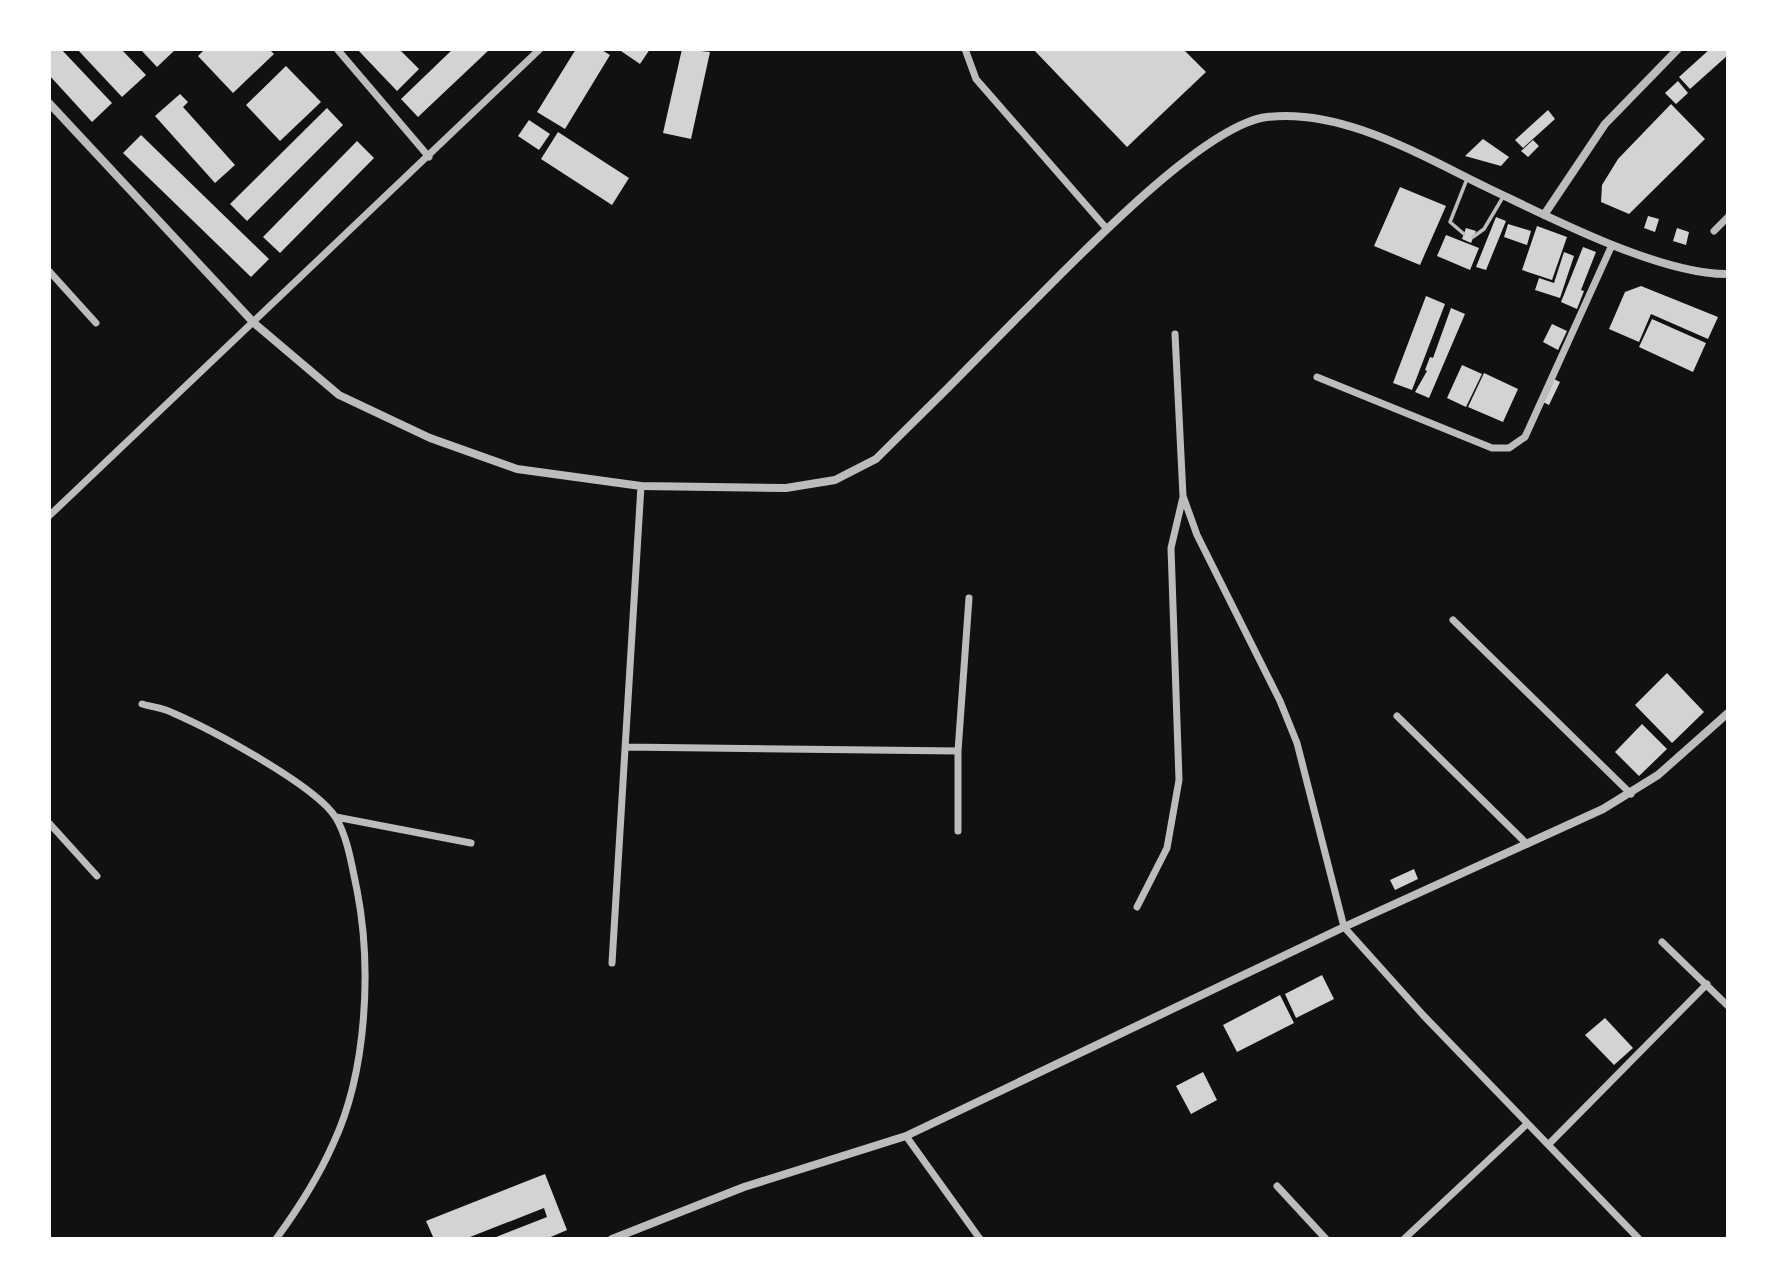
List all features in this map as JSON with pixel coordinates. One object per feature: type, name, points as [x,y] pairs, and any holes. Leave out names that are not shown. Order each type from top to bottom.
[{"type":"street","points":[[337,49],[429,158]]},
{"type":"street","points":[[49,516],[429,158],[540,49]]},
{"type":"street","points":[[965,49],[976,79],[1107,229]]},
{"type":"street","points":[[1544,215],[1605,124],[1678,49]]},
{"type":"street","points":[[49,103],[254,323],[339,395],[430,438],[517,469],[641,486],[786,488],[835,480],[876,459],[1107,229],[1200,150],[1227,131],[1264,117],[1303,116],[1343,125],[1468,178],[1612,245],[1680,266],[1728,274]]},
{"type":"street","points":[[1714,231],[1728,217]]},
{"type":"street","points":[[1317,377],[1492,448],[1509,448],[1525,437],[1612,245]]},
{"type":"street","points":[[49,271],[96,323]]},
{"type":"street","points":[[1137,907],[1167,848],[1179,779],[1171,548],[1183,496],[1175,334]]},
{"type":"street","points":[[612,963],[641,486]]},
{"type":"street","points":[[1183,496],[1203,547],[1280,701],[1297,743],[1344,927],[1527,1124],[1639,1239]]},
{"type":"street","points":[[958,831],[958,751],[969,598]]},
{"type":"street","points":[[1453,620],[1631,794]]},
{"type":"street","points":[[142,705],[171,712],[289,776],[336,817],[351,859],[362,916],[367,967],[359,1042],[349,1098],[334,1143],[303,1202],[276,1239]]},
{"type":"street","points":[[612,1239],[744,1187],[906,1136],[1344,927],[1527,844],[1631,794],[1684,755],[1728,713]]},
{"type":"street","points":[[1397,716],[1527,844]]},
{"type":"street","points":[[625,747],[958,751]]},
{"type":"street","points":[[336,817],[471,843]]},
{"type":"street","points":[[49,823],[97,876]]},
{"type":"street","points":[[1662,942],[1728,1006]]},
{"type":"street","points":[[1549,1144],[1707,984]]},
{"type":"street","points":[[1404,1239],[1527,1124]]},
{"type":"street","points":[[906,1136],[980,1239]]},
{"type":"street","points":[[1277,1186],[1326,1239]]},
{"type":"lane","points":[[1464,234],[1450,222],[1468,178]]},
{"type":"lane","points":[[1473,237],[1485,229],[1504,195]]},
{"type":"building","points":[[49,49],[61,49],[112,103],[92,122],[49,75]]},
{"type":"building","points":[[77,49],[121,49],[146,75],[122,97]]},
{"type":"building","points":[[143,49],[176,49],[157,67]]},
{"type":"building","points":[[205,49],[269,49],[274,54],[233,93],[198,56]]},
{"type":"building","points":[[357,49],[399,49],[419,69],[397,91]]},
{"type":"building","points":[[453,49],[490,49],[418,117],[401,99]]},
{"type":"building","points":[[576,49],[600,49],[610,55],[565,129],[537,112]]},
{"type":"building","points":[[618,49],[650,49],[640,64]]},
{"type":"building","points":[[682,49],[710,52],[691,139],[663,133]]},
{"type":"building","points":[[1033,49],[1183,49],[1206,72],[1127,147]]},
{"type":"building","points":[[1710,49],[1728,49],[1728,55],[1690,89],[1679,77]]},
{"type":"building","points":[[286,66],[321,102],[280,141],[246,105]]},
{"type":"building","points":[[1678,81],[1688,93],[1676,104],[1665,93]]},
{"type":"building","points":[[180,94],[188,102],[183,107],[235,165],[215,183],[155,116]]},
{"type":"building","points":[[1671,104],[1705,139],[1629,214],[1601,202],[1602,185],[1618,159]]},
{"type":"building","points":[[327,108],[343,125],[247,221],[230,204]]},
{"type":"building","points":[[1548,110],[1555,119],[1523,148],[1515,140]]},
{"type":"building","points":[[529,120],[550,134],[539,150],[518,136]]},
{"type":"building","points":[[558,132],[629,178],[612,205],[541,159]]},
{"type":"building","points":[[141,135],[269,259],[251,277],[123,153]]},
{"type":"building","points":[[1483,139],[1509,157],[1501,166],[1465,156]]},
{"type":"building","points":[[1533,140],[1539,146],[1528,157],[1521,151]]},
{"type":"building","points":[[357,141],[374,158],[280,253],[263,237]]},
{"type":"building","points":[[1400,187],[1446,206],[1420,265],[1374,246]]},
{"type":"building","points":[[1648,216],[1659,219],[1655,232],[1644,228]]},
{"type":"building","points":[[1496,217],[1506,221],[1486,270],[1476,267]]},
{"type":"building","points":[[1508,224],[1531,231],[1527,245],[1504,237]]},
{"type":"building","points":[[1537,226],[1567,237],[1552,280],[1522,270]]},
{"type":"building","points":[[1466,228],[1476,231],[1471,243],[1462,239]]},
{"type":"building","points":[[1677,228],[1689,232],[1686,245],[1673,241]]},
{"type":"building","points":[[1446,235],[1479,248],[1470,270],[1437,256]]},
{"type":"building","points":[[1583,247],[1596,252],[1581,290],[1584,291],[1577,309],[1561,302]]},
{"type":"building","points":[[1564,252],[1574,256],[1560,298],[1535,290],[1539,278],[1554,283]]},
{"type":"building","points":[[1641,286],[1718,317],[1708,339],[1651,314],[1639,342],[1609,329],[1625,292]]},
{"type":"building","points":[[1426,296],[1445,304],[1412,390],[1393,383]]},
{"type":"building","points":[[1451,308],[1465,314],[1429,398],[1415,392],[1427,371],[1425,370],[1430,357],[1433,358]]},
{"type":"building","points":[[1652,319],[1706,343],[1693,372],[1639,347]]},
{"type":"building","points":[[1552,324],[1567,331],[1558,350],[1543,342]]},
{"type":"building","points":[[1462,365],[1482,374],[1466,407],[1447,398]]},
{"type":"building","points":[[1484,373],[1518,389],[1503,422],[1468,407]]},
{"type":"building","points":[[1554,379],[1560,382],[1549,405],[1543,402]]},
{"type":"building","points":[[1667,673],[1704,712],[1672,743],[1635,705]]},
{"type":"building","points":[[1642,724],[1667,749],[1639,776],[1615,752]]},
{"type":"building","points":[[1414,869],[1418,879],[1395,890],[1390,880]]},
{"type":"building","points":[[1322,975],[1334,999],[1296,1018],[1285,994]]},
{"type":"building","points":[[1280,995],[1294,1023],[1237,1052],[1223,1025]]},
{"type":"building","points":[[1605,1018],[1633,1048],[1614,1065],[1585,1035]]},
{"type":"building","points":[[1203,1072],[1217,1100],[1191,1114],[1176,1086]]},
{"type":"building","points":[[545,1174],[567,1230],[546,1239],[491,1239],[547,1217],[544,1208],[465,1239],[434,1239],[426,1221]]}]
